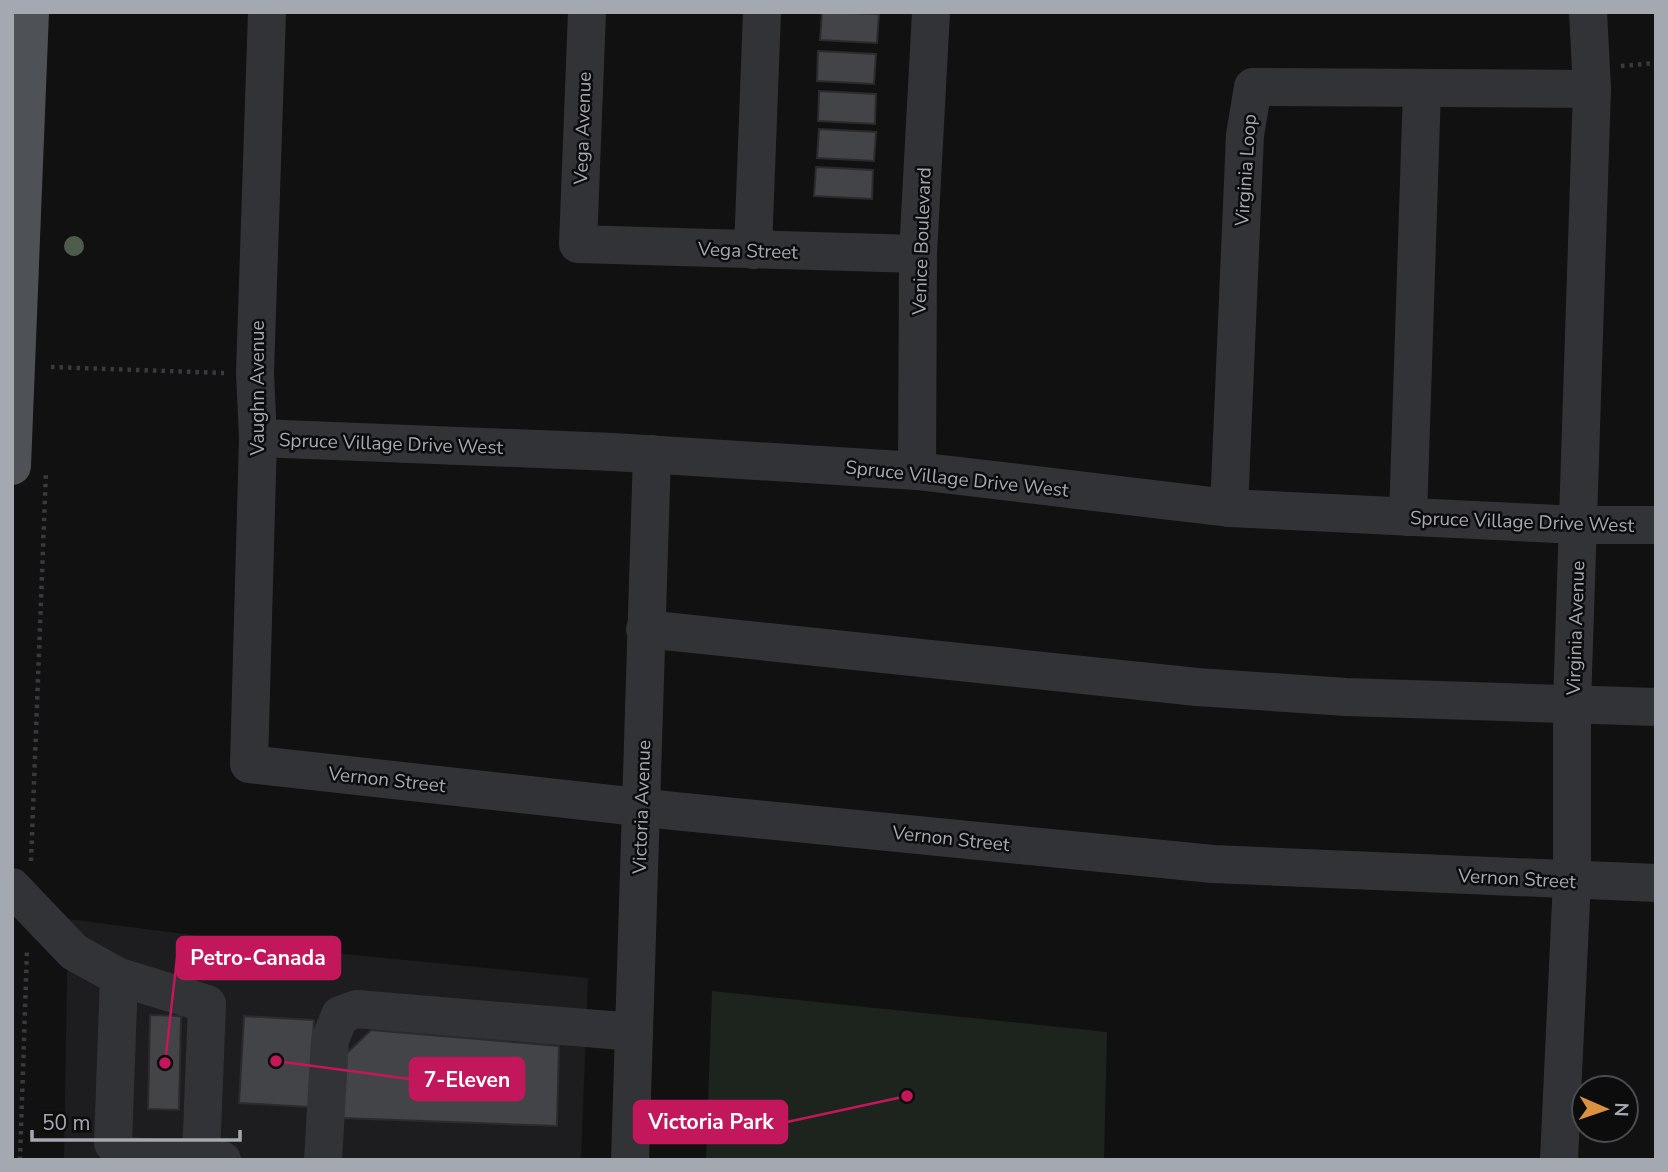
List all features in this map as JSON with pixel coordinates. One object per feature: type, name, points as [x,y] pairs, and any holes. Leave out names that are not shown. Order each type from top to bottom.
[{"type":"main road","points":[[29,465],[32,376],[30,12]]},
{"type":"street","name":"Vaughn Avenue","points":[[249,764],[267,12]]},
{"type":"street","name":"Vega Avenue","points":[[578,244],[587,12]]},
{"type":"street","points":[[752,250],[762,12]]},
{"type":"street","name":"Venice Boulevard","points":[[917,471],[918,254],[931,12]]},
{"type":"street","name":"Virginia Avenue","points":[[1559,1160],[1572,880],[1572,704],[1592,89],[1588,12]]},
{"type":"street","name":"Virginia Loop","points":[[1229,508],[1245,135],[1253,87],[1592,89]]},
{"type":"street","points":[[1408,517],[1422,89]]},
{"type":"street","name":"Vega Street","points":[[578,244],[918,254]]},
{"type":"street","name":"Spruce Village Drive West","points":[[258,438],[652,454],[917,471],[1229,508],[1578,525],[1656,525]]},
{"type":"street","name":"Victoria Avenue","points":[[630,1160],[652,454]]},
{"type":"street","points":[[645,629],[1197,687],[1346,697],[1656,707]]},
{"type":"street","name":"Vernon Street","points":[[249,764],[641,807],[1213,864],[1656,883]]},
{"type":"street","points":[[20,896],[74,952],[119,977],[207,1003],[212,1159],[123,1156],[113,1143],[119,977]]},
{"type":"street","points":[[323,1160],[330,1040],[340,1015],[357,1009],[634,1032]]},
{"type":"path","points":[[32,376],[231,373],[233,397],[256,400]]},
{"type":"path","points":[[20,1160],[20,896],[29,465]]},
{"type":"shaded area","points":[[68,919],[324,952],[588,978],[581,1160],[64,1160]]},
{"type":"shaded area","points":[[712,991],[1107,1032],[1104,1160],[706,1160]]},
{"type":"building","points":[[822,12],[879,14],[877,43],[820,40]]},
{"type":"building","points":[[818,51],[876,54],[874,84],[817,81]]},
{"type":"building","points":[[819,91],[876,94],[875,124],[818,121]]},
{"type":"building","points":[[819,129],[876,132],[874,161],[817,158]]},
{"type":"building","points":[[816,167],[873,170],[872,199],[814,196]]},
{"type":"building","points":[[150,1015],[181,1016],[179,1110],[148,1109]]},
{"type":"building","points":[[244,1016],[314,1020],[309,1107],[239,1103]]},
{"type":"building","points":[[371,1030],[559,1046],[557,1126],[342,1118],[346,1054]]},
{"type":"place","name":"7-Eleven","points":[[276,1061]]},
{"type":"place","name":"Petro-Canada","points":[[165,1063]]},
{"type":"place","name":"Victoria Park","points":[[907,1096]]}]
